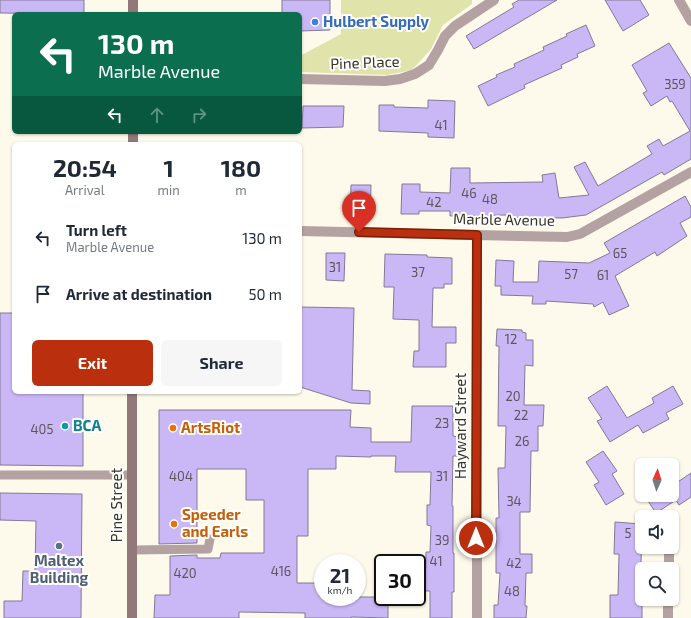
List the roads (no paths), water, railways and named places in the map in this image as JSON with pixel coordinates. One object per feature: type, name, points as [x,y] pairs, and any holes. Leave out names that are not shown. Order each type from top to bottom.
[{"type":"main road","points":[[133,0],[133,12]]},
{"type":"main road","name":"Pine Street","points":[[132,394],[132,618]]},
{"type":"street","name":"Pine Place","points":[[302,79],[385,81],[400,79],[415,74],[429,65],[445,36],[455,26],[494,0]]},
{"type":"street","points":[[679,0],[691,21]]},
{"type":"street","name":"Marble Avenue","points":[[302,231],[567,237],[580,234],[691,172]]},
{"type":"street","name":"Hayward Street","points":[[476,618],[477,235]]},
{"type":"street","points":[[668,606],[668,618]]},
{"type":"lane","points":[[0,475],[132,475]]},
{"type":"lane","points":[[132,550],[208,549],[210,539]]},
{"type":"place","name":"Hulbert Supply","points":[[315,22]]},
{"type":"place","name":"BCA","points":[[65,426]]},
{"type":"place","name":"ArtsRiot","points":[[173,428]]},
{"type":"place","name":"Speeder and Earls","points":[[174,524]]},
{"type":"place","name":"Maltex Building","points":[[59,546]]}]
